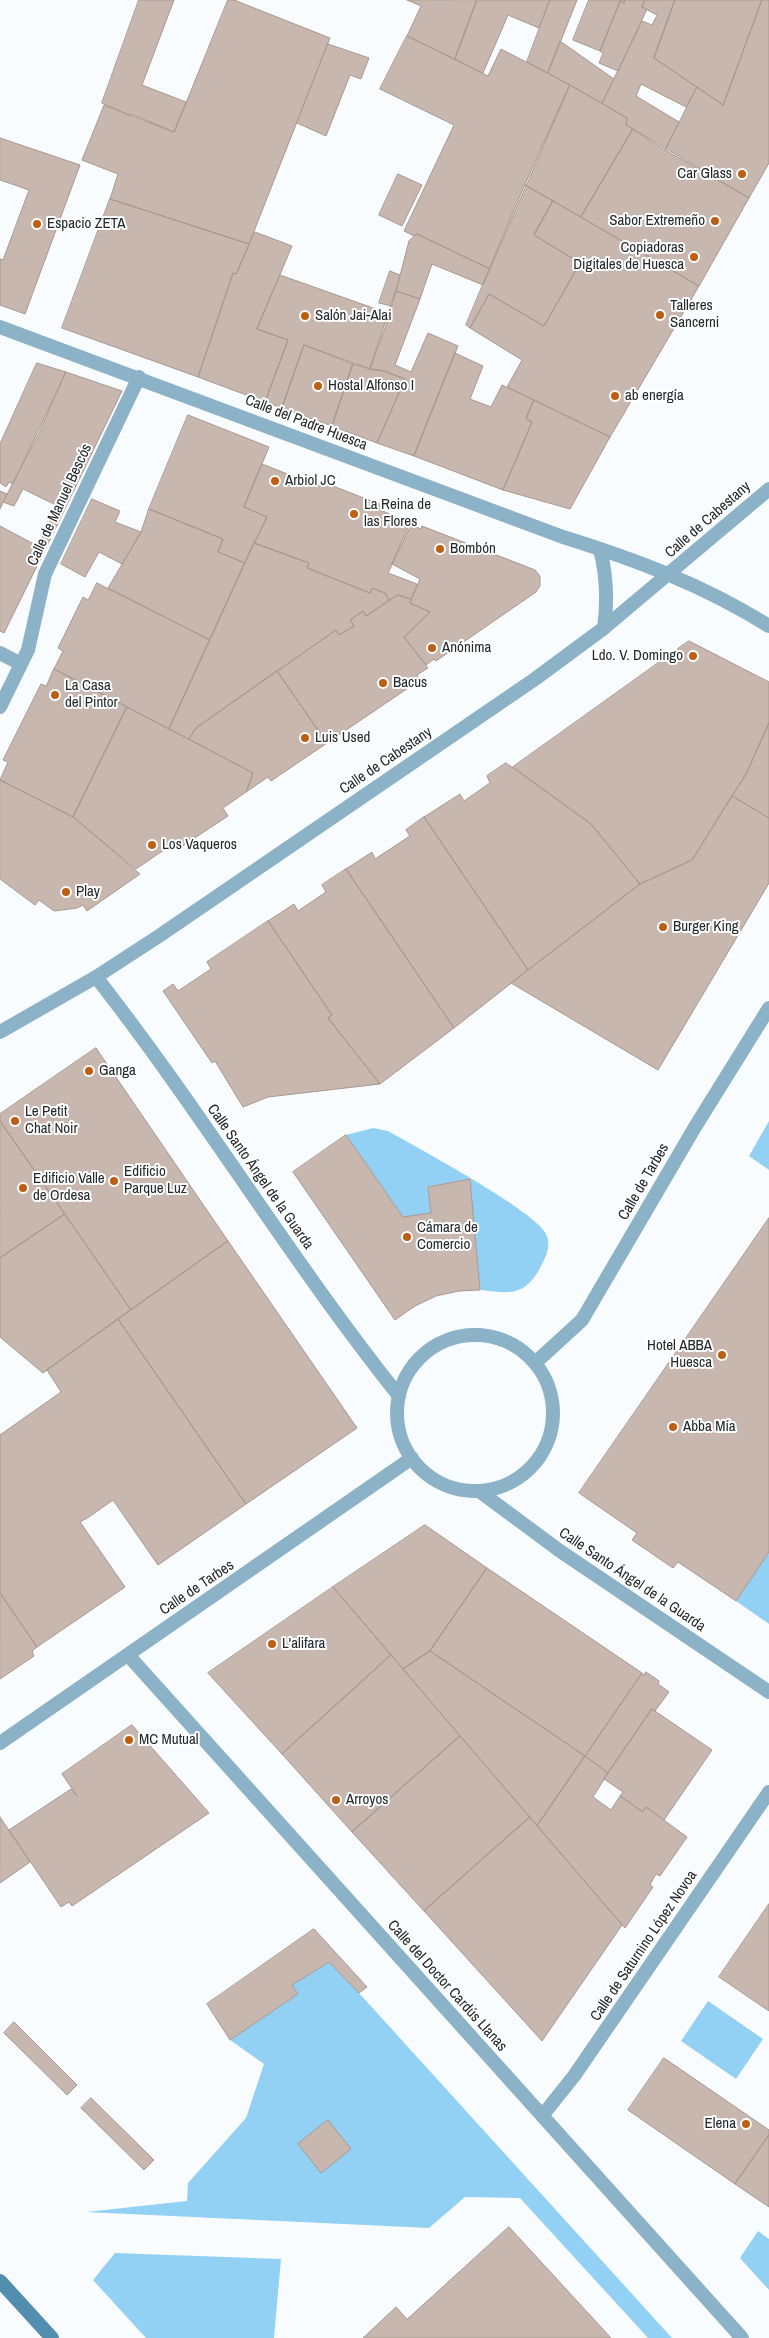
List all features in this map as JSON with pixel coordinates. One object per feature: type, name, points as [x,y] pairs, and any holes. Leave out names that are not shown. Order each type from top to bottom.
[{"type":"main road","points":[[0,2281],[52,2338]]},
{"type":"street","name":"Calle del Padre Huesca","points":[[0,326],[563,538],[670,574],[731,603],[769,626]]},
{"type":"street","name":"Calle de Manuel Bescós","points":[[0,707],[28,650],[44,574],[139,377]]},
{"type":"street","name":"Calle de Cabestany","points":[[0,1032],[96,976],[159,936],[511,696],[604,628],[769,489]]},
{"type":"street","points":[[600,549],[607,574],[608,601],[604,628]]},
{"type":"street","points":[[0,653],[21,664]]},
{"type":"street","name":"Calle Santo Ángel de la Guarda","points":[[96,976],[138,1030],[348,1332],[399,1396]]},
{"type":"street","name":"Calle de Tarbes","points":[[535,1363],[582,1320],[695,1127],[769,1008]]},
{"type":"street","points":[[478,1334],[499,1338],[519,1348],[535,1363],[546,1380],[552,1399],[553,1419],[548,1441],[537,1460],[521,1476],[501,1486],[479,1491],[463,1490],[434,1480],[412,1458],[398,1428],[399,1396],[407,1375],[420,1358],[437,1344],[457,1337],[478,1334]]},
{"type":"street","name":"Calle de Tarbes","points":[[0,1744],[412,1458]]},
{"type":"street","name":"Calle Santo Ángel de la Guarda","points":[[479,1491],[560,1552],[769,1692]]},
{"type":"street","name":"Calle del Doctor Cardús Llanas","points":[[128,1655],[742,2338]]},
{"type":"street","name":"Calle de Saturnino López Novoa","points":[[542,2116],[574,2076],[769,1792]]},
{"type":"shaded area","points":[[769,1121],[769,1170],[749,1156]]},
{"type":"shaded area","points":[[373,1128],[388,1131],[448,1165],[499,1196],[538,1224],[546,1234],[548,1248],[533,1279],[521,1289],[514,1291],[480,1290],[470,1179],[428,1187],[431,1213],[403,1217],[346,1135]]},
{"type":"shaded area","points":[[769,1552],[769,1624],[736,1601]]},
{"type":"shaded area","points":[[329,1962],[672,2338],[648,2338],[520,2198],[465,2197],[429,2228],[86,2212],[187,2201],[188,2183],[246,2118],[264,2064],[230,2040],[298,1994],[292,1985]]},
{"type":"shaded area","points":[[708,2001],[763,2039],[736,2079],[681,2041]]},
{"type":"shaded area","points":[[758,2231],[769,2239],[769,2290],[740,2258]]},
{"type":"shaded area","points":[[115,2253],[281,2259],[274,2338],[146,2338],[93,2280]]},
{"type":"building","points":[[139,0],[174,0],[142,85],[186,102],[174,132],[131,114],[130,116],[102,103]]},
{"type":"building","points":[[228,0],[234,0],[330,38],[249,244],[110,199],[118,174],[82,160],[104,105],[174,132]]},
{"type":"building","points":[[407,0],[477,0],[455,59],[407,36],[421,6]]},
{"type":"building","points":[[477,0],[550,0],[539,28],[508,15],[483,73],[455,59]]},
{"type":"building","points":[[550,0],[577,0],[548,73],[527,62]]},
{"type":"building","points":[[589,0],[625,0],[624,3],[620,1],[600,51],[573,40]]},
{"type":"building","points":[[625,0],[645,0],[642,7],[647,9],[618,71],[599,63],[603,53],[600,51],[620,1],[624,3]]},
{"type":"building","points":[[645,0],[675,0],[654,58],[697,87],[686,107],[641,84],[636,96],[679,122],[665,150],[626,125],[627,118],[602,103],[642,21],[652,25],[657,15],[642,7]]},
{"type":"building","points":[[675,0],[762,0],[723,105],[654,58]]},
{"type":"building","points":[[762,0],[769,0],[769,163],[749,198],[665,150],[697,87],[723,105]]},
{"type":"building","points":[[407,36],[488,76],[501,49],[570,85],[490,269],[417,234],[414,236],[404,231],[454,125],[380,89]]},
{"type":"building","points":[[560,41],[614,79],[602,103],[548,73]]},
{"type":"building","points":[[328,44],[369,58],[361,79],[350,75],[326,136],[297,123]]},
{"type":"building","points":[[570,85],[627,118],[626,125],[633,129],[581,217],[525,185]]},
{"type":"building","points":[[633,129],[749,198],[699,286],[581,217]]},
{"type":"building","name":"Espacio ZETA","points":[[0,138],[80,165],[25,314],[0,305],[0,259],[3,260],[29,190],[0,180]]},
{"type":"building","points":[[398,174],[422,185],[402,226],[379,215]]},
{"type":"building","points":[[525,185],[553,201],[534,235],[580,263],[544,326],[489,294],[470,328],[466,325]]},
{"type":"building","points":[[110,199],[249,244],[236,274],[233,273],[198,377],[62,328]]},
{"type":"building","points":[[553,201],[699,286],[610,437],[507,387],[522,360],[470,328],[489,294],[544,326],[580,263],[534,235]]},
{"type":"building","points":[[255,232],[292,246],[257,329],[288,340],[265,402],[198,377],[233,273],[236,274]]},
{"type":"building","points":[[417,234],[490,269],[483,285],[432,264],[420,299],[396,291],[409,241]]},
{"type":"building","points":[[390,271],[400,275],[392,306],[379,303]]},
{"type":"building","points":[[280,275],[390,314],[370,369],[304,345],[282,408],[265,402],[288,340],[257,329]]},
{"type":"building","points":[[396,291],[420,299],[395,365],[411,372],[428,333],[458,346],[414,456],[377,443],[405,379],[384,371],[370,369]]},
{"type":"building","name":"Hostal Alfonso I","points":[[304,345],[353,364],[332,426],[282,408]]},
{"type":"building","points":[[455,353],[483,366],[470,399],[491,407],[502,385],[534,400],[526,419],[532,422],[503,490],[414,456]]},
{"type":"building","points":[[37,363],[66,372],[13,484],[9,482],[6,487],[0,483],[0,444]]},
{"type":"building","points":[[353,364],[384,371],[405,379],[377,443],[332,426]]},
{"type":"building","points":[[66,372],[122,391],[45,550],[38,546],[50,521],[53,523],[60,507],[23,489],[14,506],[3,502],[39,433]]},
{"type":"building","points":[[534,400],[610,437],[570,509],[503,490],[532,422],[526,419]]},
{"type":"building","points":[[188,415],[269,447],[244,507],[267,517],[245,563],[218,552],[223,539],[149,509]]},
{"type":"building","points":[[262,464],[318,486],[320,481],[382,505],[380,510],[412,523],[388,573],[417,584],[411,599],[398,595],[389,600],[385,593],[372,588],[370,593],[307,568],[309,563],[254,543],[267,517],[244,507]]},
{"type":"building","points":[[0,491],[7,494],[0,509]]},
{"type":"building","points":[[92,499],[120,511],[115,522],[141,532],[122,564],[99,552],[85,577],[61,564]]},
{"type":"building","points":[[149,509],[223,539],[218,552],[245,563],[210,640],[108,588],[141,532]]},
{"type":"building","points":[[410,524],[421,529],[422,526],[535,570],[540,576],[540,586],[536,592],[436,661],[434,659],[426,665],[404,637],[430,612],[410,603],[420,579],[392,564]]},
{"type":"building","points":[[0,526],[45,550],[4,633],[0,631]]},
{"type":"building","points":[[254,543],[309,563],[307,568],[370,593],[372,588],[385,593],[389,600],[366,616],[363,611],[350,620],[354,626],[339,635],[336,630],[196,728],[189,739],[169,729]]},
{"type":"building","points":[[97,583],[210,640],[169,729],[54,669],[63,651],[58,648],[83,597],[88,600]]},
{"type":"building","points":[[398,595],[411,599],[410,603],[430,612],[404,637],[428,668],[417,675],[420,680],[327,743],[277,671],[336,630],[339,635],[354,626],[350,620],[363,611],[366,616]]},
{"type":"building","points":[[689,641],[769,682],[769,723],[746,774],[692,860],[640,884],[591,824],[513,767]]},
{"type":"building","points":[[54,669],[127,707],[73,817],[0,780],[8,762],[3,760],[41,684],[46,686]]},
{"type":"building","points":[[277,671],[327,743],[271,781],[268,777],[246,792],[253,773],[189,739],[196,728]]},
{"type":"building","points":[[127,707],[253,773],[246,792],[223,808],[228,816],[181,847],[177,841],[136,869],[73,817]]},
{"type":"building","points":[[769,723],[769,818],[732,796],[746,774]]},
{"type":"building","points":[[506,763],[591,824],[640,884],[528,970],[424,817],[460,794],[464,801],[490,783],[487,776]]},
{"type":"building","points":[[0,780],[73,817],[140,874],[87,911],[83,905],[77,908],[54,911],[39,900],[35,905],[0,879]]},
{"type":"building","name":"Burger King","points":[[732,796],[769,818],[769,883],[658,1070],[511,983],[640,884],[692,860]]},
{"type":"building","points":[[424,817],[528,970],[454,1028],[346,869],[372,852],[375,859],[410,836],[406,830]]},
{"type":"building","points":[[346,869],[454,1028],[380,1084],[328,1018],[332,1015],[268,921],[294,904],[298,911],[326,892],[322,885]]},
{"type":"building","points":[[268,921],[332,1015],[328,1018],[380,1084],[268,1097],[243,1107],[215,1061],[212,1063],[163,991],[173,984],[178,991],[211,969],[207,962]]},
{"type":"building","name":"Edificio Parque Luz","points":[[96,1048],[228,1241],[131,1310],[0,1121],[0,1114]]},
{"type":"building","name":"Edificio Valle de Ordesa","points":[[0,1121],[65,1214],[0,1258]]},
{"type":"building","name":"Cámara de Comercio","points":[[346,1135],[403,1217],[431,1213],[428,1187],[470,1179],[480,1290],[459,1291],[436,1296],[415,1306],[395,1320],[293,1172]]},
{"type":"building","points":[[65,1214],[131,1310],[43,1373],[0,1337],[0,1258]]},
{"type":"building","name":"Hotel ABBA Huesca","points":[[769,1218],[769,1552],[736,1601],[678,1562],[673,1568],[632,1540],[637,1533],[579,1493]]},
{"type":"building","points":[[228,1241],[357,1428],[246,1504],[118,1319]]},
{"type":"building","points":[[118,1319],[246,1504],[158,1565],[113,1500],[80,1522],[125,1587],[37,1647],[0,1593],[0,1435],[61,1392],[47,1370]]},
{"type":"building","points":[[425,1525],[487,1568],[430,1651],[403,1669],[333,1587]]},
{"type":"building","points":[[487,1568],[642,1673],[585,1756],[430,1651]]},
{"type":"building","points":[[333,1587],[391,1655],[282,1754],[208,1673]]},
{"type":"building","points":[[0,1593],[37,1647],[32,1651],[34,1656],[0,1679]]},
{"type":"building","points":[[430,1651],[585,1756],[537,1826],[403,1669]]},
{"type":"building","points":[[391,1655],[460,1736],[352,1832],[282,1754]]},
{"type":"building","points":[[646,1672],[659,1681],[658,1684],[669,1692],[655,1711],[652,1709],[608,1773],[585,1756],[642,1673],[644,1675]]},
{"type":"building","points":[[652,1709],[712,1750],[664,1820],[646,1807],[643,1812],[620,1796],[623,1792],[604,1779]]},
{"type":"building","points":[[132,1725],[209,1813],[72,1906],[69,1902],[61,1907],[9,1830],[71,1789],[77,1796],[62,1774]]},
{"type":"building","points":[[460,1736],[530,1817],[424,1911],[352,1832]]},
{"type":"building","points":[[585,1756],[608,1773],[593,1797],[611,1810],[620,1796],[643,1812],[646,1807],[687,1837],[660,1876],[656,1874],[650,1885],[653,1887],[625,1928],[537,1826]]},
{"type":"building","points":[[0,1817],[30,1862],[0,1883]]},
{"type":"building","points":[[530,1817],[622,1925],[542,2041],[424,1911]]},
{"type":"building","points":[[769,1904],[769,2011],[719,1977]]},
{"type":"building","points":[[314,1929],[367,1987],[359,1993],[329,1962],[292,1985],[298,1994],[230,2040],[207,2004]]},
{"type":"building","points":[[14,2022],[77,2085],[67,2095],[4,2033]]},
{"type":"building","points":[[664,2058],[769,2130],[769,2135],[735,2184],[628,2110]]},
{"type":"building","points":[[91,2098],[154,2160],[144,2170],[81,2108]]},
{"type":"building","points":[[328,2120],[351,2149],[321,2173],[298,2144]]},
{"type":"building","points":[[769,2135],[769,2207],[735,2184]]},
{"type":"building","points":[[509,2227],[611,2338],[363,2338],[396,2307],[407,2319]]},
{"type":"place","name":"Car Glass","points":[[742,174]]},
{"type":"place","name":"Sabor Extremeño","points":[[715,221]]},
{"type":"place","name":"Espacio ZETA","points":[[37,224]]},
{"type":"place","name":"Copiadoras Digitales de Huesca","points":[[694,257]]},
{"type":"place","name":"Talleres Sancerni","points":[[660,315]]},
{"type":"place","name":"Salón Jai-Alai","points":[[305,316]]},
{"type":"place","name":"Hostal Alfonso I","points":[[318,386]]},
{"type":"place","name":"ab energía","points":[[615,396]]},
{"type":"place","name":"Arbiol JC","points":[[275,481]]},
{"type":"place","name":"La Reina de las Flores","points":[[354,514]]},
{"type":"place","name":"Bombón","points":[[440,549]]},
{"type":"place","name":"Anónima","points":[[432,648]]},
{"type":"place","name":"Ldo. V. Domingo","points":[[693,656]]},
{"type":"place","name":"Bacus","points":[[383,683]]},
{"type":"place","name":"La Casa del Pintor","points":[[55,695]]},
{"type":"place","name":"Luis Used","points":[[305,738]]},
{"type":"place","name":"Los Vaqueros","points":[[152,845]]},
{"type":"place","name":"Play","points":[[66,892]]},
{"type":"place","name":"Burger King","points":[[663,927]]},
{"type":"place","name":"Ganga","points":[[89,1071]]},
{"type":"place","name":"Le Petit Chat Noir","points":[[15,1121]]},
{"type":"place","name":"Edificio Parque Luz","points":[[114,1181]]},
{"type":"place","name":"Edificio Valle de Ordesa","points":[[23,1188]]},
{"type":"place","name":"Cámara de Comercio","points":[[407,1237]]},
{"type":"place","name":"Hotel ABBA Huesca","points":[[722,1355]]},
{"type":"place","name":"Abba Mía","points":[[673,1427]]},
{"type":"place","name":"L'alifara","points":[[272,1644]]},
{"type":"place","name":"MC Mutual","points":[[129,1740]]},
{"type":"place","name":"Arroyos","points":[[336,1800]]},
{"type":"place","name":"Elena","points":[[746,2124]]}]
